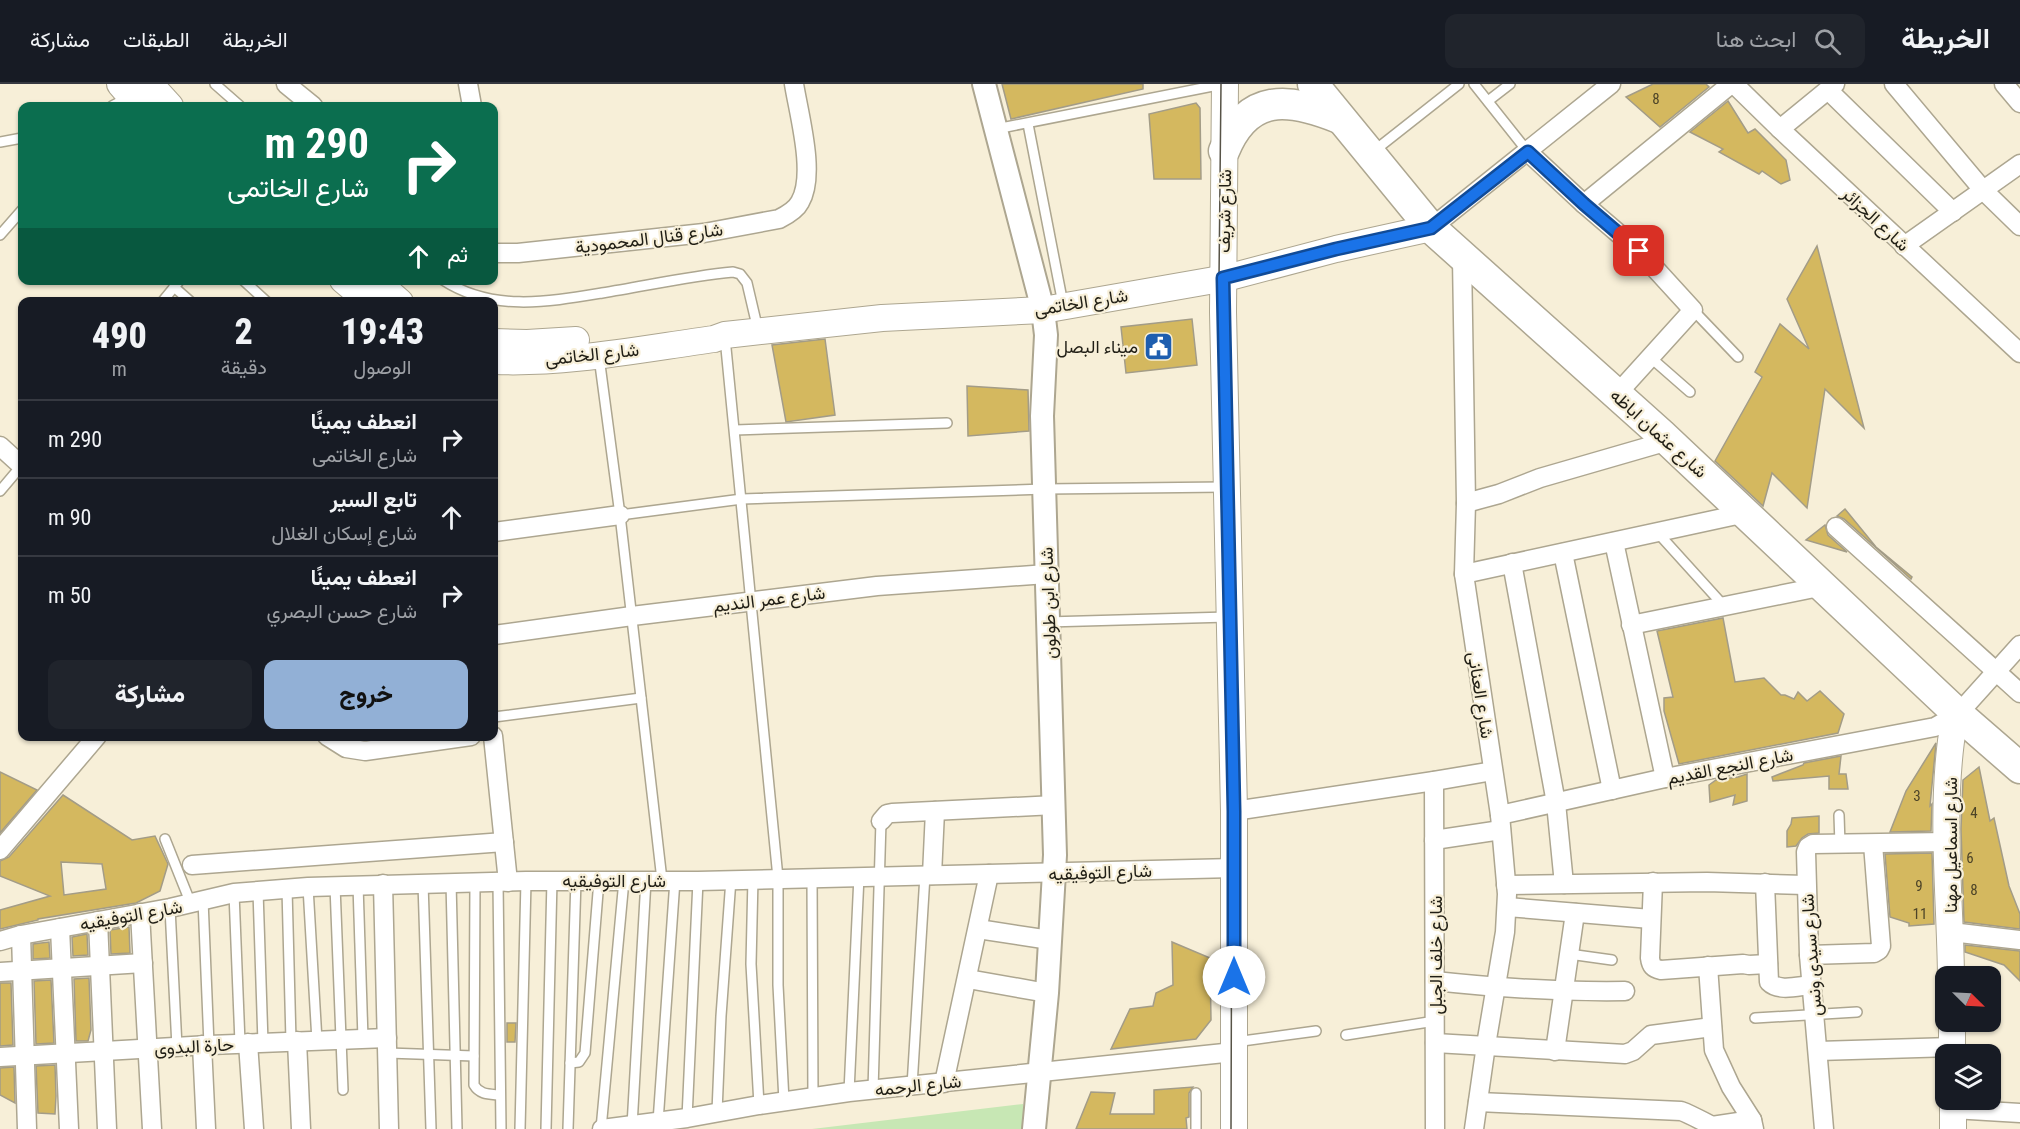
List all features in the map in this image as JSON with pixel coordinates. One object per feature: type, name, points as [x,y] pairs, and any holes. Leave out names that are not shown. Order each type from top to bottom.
[{"type":"main road","name":"شارع شريف","points":[[1224,84],[1223,278],[1234,811],[1234,1129]]},
{"type":"main road","name":"شارع عثمان اباظه","points":[[1315,85],[1339,118],[1431,228],[1617,394],[1958,714],[2020,768]]},
{"type":"main road","points":[[130,96],[154,102]]},
{"type":"main road","points":[[1224,151],[1236,128],[1248,115],[1263,106],[1281,103],[1299,104],[1339,118]]},
{"type":"main road","name":"شارع الخاتمى","points":[[498,361],[521,362],[598,354],[714,339],[725,335],[882,318],[1053,308],[1223,278],[1431,228]]},
{"type":"main road","points":[[349,285],[363,297]]},
{"type":"main road","points":[[381,285],[394,297]]},
{"type":"main road","name":"شارع الخاتمى","points":[[498,342],[527,343],[709,331],[725,335]]},
{"type":"main road","name":"شارع اسماعيل مهنا","points":[[1951,966],[1947,842],[1951,739],[1958,714]]},
{"type":"street","points":[[286,84],[308,102]]},
{"type":"street","points":[[468,84],[471,102]]},
{"type":"street","name":"شارع قنال المحمودية","points":[[498,250],[586,246],[704,233],[779,219],[790,213],[799,205],[805,193],[807,167],[794,84]]},
{"type":"street","name":"شارع ابن طولون","points":[[984,84],[1053,308],[1046,335],[1042,416],[1047,622],[1055,805],[1055,873],[1047,993],[1034,1129]]},
{"type":"street","points":[[1431,228],[1611,84]]},
{"type":"street","points":[[1894,84],[1983,190],[2013,212],[2020,226]]},
{"type":"street","points":[[2004,84],[2020,103]]},
{"type":"street","points":[[1584,204],[1742,87]]},
{"type":"street","name":"شارع الجزائر","points":[[1742,87],[1780,129],[2020,353]]},
{"type":"street","points":[[1780,129],[1832,87],[1953,212]]},
{"type":"street","points":[[1528,152],[1639,251],[1693,310],[1617,394]]},
{"type":"street","points":[[1904,246],[2020,164]]},
{"type":"street","name":"شارع العنانى","points":[[1462,258],[1466,503],[1464,574],[1500,823],[1507,907],[1474,1129]]},
{"type":"street","points":[[1466,503],[1540,478],[1668,441]]},
{"type":"street","points":[[0,446],[18,462]]},
{"type":"street","points":[[1464,574],[1746,513]]},
{"type":"street","points":[[498,531],[620,515]]},
{"type":"street","points":[[1836,526],[2020,693]]},
{"type":"street","points":[[1614,542],[1665,778]]},
{"type":"street","points":[[1563,553],[1612,790]]},
{"type":"street","points":[[1512,563],[1556,803],[1564,884]]},
{"type":"street","name":"شارع عمر النديم","points":[[498,634],[877,586],[1047,574]]},
{"type":"street","points":[[1631,625],[1824,586]]},
{"type":"street","points":[[1958,714],[2020,645]]},
{"type":"street","name":"شارع النجع القديم","points":[[1434,840],[1500,823],[1556,803],[1665,778],[1935,727],[1958,714]]},
{"type":"street","points":[[0,850],[93,741]]},
{"type":"street","points":[[336,741],[346,747],[365,751],[436,741]]},
{"type":"street","points":[[494,741],[504,842],[503,882]]},
{"type":"street","points":[[1234,811],[1434,782],[1493,771]]},
{"type":"street","name":"شارع خلف الجبل","points":[[1434,782],[1435,1129]]},
{"type":"street","points":[[881,821],[887,814],[1055,805]]},
{"type":"street","points":[[929,875],[935,811]]},
{"type":"street","points":[[192,864],[504,842]]},
{"type":"street","name":"شارع سيدى ونس","points":[[1824,1129],[1809,955],[1806,885],[1808,847],[1813,844],[1947,842]]},
{"type":"street","points":[[1809,955],[1875,953],[1879,950],[1881,946],[1873,844]]},
{"type":"street","name":"شارع التوفيقيه","points":[[0,940],[171,908],[234,893],[308,887],[451,882],[698,881],[1234,868]]},
{"type":"street","points":[[944,1083],[989,874]]},
{"type":"street","points":[[1653,882],[1650,958],[1651,965],[1655,969],[1768,964]]},
{"type":"street","points":[[1506,885],[1653,882],[1806,885]]},
{"type":"street","points":[[1765,883],[1769,982],[1773,987],[1779,988],[1812,985]]},
{"type":"street","points":[[383,884],[389,1129]]},
{"type":"street","points":[[1507,907],[1651,919]]},
{"type":"street","points":[[140,913],[152,1129]]},
{"type":"street","points":[[1555,1051],[1575,913]]},
{"type":"street","points":[[98,921],[107,1129]]},
{"type":"street","points":[[60,928],[69,1129]]},
{"type":"street","points":[[978,929],[1050,940]]},
{"type":"street","points":[[1951,933],[2020,940]]},
{"type":"street","points":[[21,935],[27,1129]]},
{"type":"street","points":[[0,972],[143,963]]},
{"type":"street","points":[[1478,1102],[1681,1111],[1694,1118],[1702,1119],[1712,1126],[1753,1125],[1731,1087],[1714,1050],[1708,966]]},
{"type":"street","points":[[968,979],[1047,993]]},
{"type":"street","points":[[1435,981],[1563,992],[1625,992]]},
{"type":"street","points":[[1435,1042],[1625,1054],[1630,1053],[1651,1035],[1712,1026]]},
{"type":"street","name":"حارة البدوى","points":[[0,1057],[205,1045],[363,1039],[388,1046]]},
{"type":"street","points":[[294,1041],[301,1129]]},
{"type":"street","points":[[250,1043],[254,1129]]},
{"type":"street","points":[[205,1045],[206,1129]]},
{"type":"street","name":"شارع الرحمه","points":[[602,1129],[849,1092],[1039,1072],[1234,1047]]},
{"type":"street","points":[[1818,1050],[1935,1051]]},
{"type":"street","points":[[1953,1113],[2020,1113]]},
{"type":"lane","points":[[215,84],[235,102]]},
{"type":"lane","points":[[996,129],[1224,84]]},
{"type":"lane","points":[[1370,155],[1459,84]]},
{"type":"lane","points":[[1474,84],[1528,152]]},
{"type":"lane","points":[[1488,101],[1510,84]]},
{"type":"lane","points":[[1028,124],[1053,308]]},
{"type":"lane","points":[[0,142],[18,139]]},
{"type":"lane","points":[[0,235],[18,215]]},
{"type":"lane","points":[[498,301],[551,302],[733,272],[744,277],[747,283],[758,332]]},
{"type":"lane","points":[[166,297],[176,285]]},
{"type":"lane","points":[[178,285],[187,297]]},
{"type":"lane","points":[[248,285],[262,297]]},
{"type":"lane","points":[[450,285],[477,297]]},
{"type":"lane","points":[[1693,310],[1738,357]]},
{"type":"lane","points":[[725,335],[778,878],[778,985],[784,1101]]},
{"type":"lane","points":[[598,354],[620,515],[661,880],[658,1122]]},
{"type":"lane","points":[[1650,357],[1690,392]]},
{"type":"lane","points":[[735,430],[947,423]]},
{"type":"lane","points":[[0,491],[18,470]]},
{"type":"lane","points":[[620,515],[742,499],[1045,489],[1227,487]]},
{"type":"lane","points":[[1657,532],[1724,606]]},
{"type":"lane","points":[[1047,622],[1230,617]]},
{"type":"lane","points":[[498,716],[641,698]]},
{"type":"lane","points":[[1839,815],[1840,844]]},
{"type":"lane","points":[[873,1090],[881,821]]},
{"type":"lane","points":[[165,839],[197,902],[205,1045]]},
{"type":"lane","points":[[912,1086],[929,875]]},
{"type":"lane","points":[[849,1092],[859,876]]},
{"type":"lane","points":[[812,877],[813,1097]]},
{"type":"lane","points":[[753,878],[751,964],[759,1105]]},
{"type":"lane","points":[[717,1112],[731,879]]},
{"type":"lane","points":[[546,1129],[552,880]]},
{"type":"lane","points":[[568,1129],[576,880]]},
{"type":"lane","points":[[570,1063],[579,1062],[585,1053],[599,880]]},
{"type":"lane","points":[[602,1129],[624,880]]},
{"type":"lane","points":[[632,1125],[661,880]]},
{"type":"lane","points":[[520,1129],[526,881]]},
{"type":"lane","points":[[687,1118],[698,881]]},
{"type":"lane","points":[[451,882],[457,1129]]},
{"type":"lane","points":[[476,882],[474,1085],[484,1094],[500,1095]]},
{"type":"lane","points":[[501,1129],[503,882]]},
{"type":"lane","points":[[423,883],[431,1129]]},
{"type":"lane","points":[[358,885],[363,1039]]},
{"type":"lane","points":[[335,886],[344,1090]]},
{"type":"lane","points":[[308,887],[317,1041]]},
{"type":"lane","points":[[287,889],[294,1041]]},
{"type":"lane","points":[[250,1043],[258,891]]},
{"type":"lane","points":[[234,893],[250,1043]]},
{"type":"lane","points":[[171,908],[177,1047]]},
{"type":"lane","points":[[1569,954],[1612,960]]},
{"type":"lane","points":[[1755,1018],[1857,1012]]},
{"type":"lane","points":[[1346,1035],[1435,1021]]},
{"type":"lane","points":[[1234,1047],[1316,1031]]},
{"type":"lane","points":[[388,1046],[428,1055],[474,1056]]},
{"type":"lane","points":[[1196,1093],[1196,1129]]},
{"type":"green space","points":[[1023,1104],[1023,1129],[812,1129]]},
{"type":"building","points":[[1002,84],[1143,84],[1143,89],[1011,119]]},
{"type":"building","points":[[1653,84],[1706,84],[1709,87],[1660,127],[1626,97]]},
{"type":"building","points":[[1728,101],[1748,133],[1755,129],[1786,160],[1790,180],[1781,184],[1762,171],[1759,174],[1719,152],[1723,149],[1690,132]]},
{"type":"building","points":[[1196,103],[1200,108],[1201,179],[1154,179],[1149,114]]},
{"type":"building","points":[[1817,246],[1864,428],[1825,389],[1807,508],[1772,473],[1763,506],[1715,461],[1762,377],[1755,372],[1780,324],[1809,349],[1787,299]]},
{"type":"building","name":"ميناء البصل","points":[[1192,319],[1197,365],[1126,373],[1121,327]]},
{"type":"building","points":[[825,339],[835,415],[786,422],[772,345]]},
{"type":"building","points":[[967,386],[1028,390],[1029,431],[968,436]]},
{"type":"building","points":[[1845,509],[1876,547],[1912,577],[1911,579],[1844,519],[1837,516]]},
{"type":"building","points":[[1825,525],[1828,535],[1847,552],[1806,540]]},
{"type":"building","points":[[1723,618],[1735,682],[1764,678],[1781,695],[1794,699],[1798,692],[1807,701],[1820,691],[1844,714],[1838,733],[1679,764],[1664,711],[1664,698],[1673,697],[1657,631]]},
{"type":"building","points":[[1936,743],[1930,806],[1932,804],[1931,831],[1890,832],[1906,791]]},
{"type":"building","points":[[1841,756],[1839,774],[1846,774],[1848,789],[1829,789],[1829,776],[1773,781],[1772,777],[1804,763]]},
{"type":"building","points":[[1979,767],[1990,821],[1994,818],[2009,886],[2020,914],[2020,929],[1964,922],[1961,829],[1963,780]]},
{"type":"building","points":[[0,772],[37,790],[0,833]]},
{"type":"building","points":[[1747,774],[1747,801],[1733,805],[1735,795],[1710,802],[1709,785],[1716,780]]},
{"type":"building","points":[[63,795],[132,840],[155,836],[168,864],[160,891],[136,903],[38,919],[0,929],[0,910],[50,896],[0,876],[0,861],[9,857]],"holes":[[[61,862],[102,864],[106,889],[64,895]]]},
{"type":"building","points":[[1819,816],[1819,833],[1808,834],[1796,846],[1787,847],[1787,831],[1792,818]]},
{"type":"building","points":[[1932,853],[1934,924],[1909,926],[1909,923],[1890,917],[1885,854]]},
{"type":"building","points":[[129,927],[130,953],[111,954],[110,930]]},
{"type":"building","points":[[87,934],[88,955],[73,956],[72,937]]},
{"type":"building","points":[[49,942],[50,958],[33,959],[33,944]]},
{"type":"building","points":[[1172,942],[1210,958],[1211,1020],[1196,1039],[1111,1049],[1130,1009],[1153,1006],[1156,993],[1173,985]]},
{"type":"building","points":[[1965,945],[2020,951],[2020,981],[2004,965],[1965,952]]},
{"type":"building","points":[[89,978],[91,1030],[88,1041],[76,1041],[74,979]]},
{"type":"building","points":[[51,980],[54,1043],[36,1044],[34,981]]},
{"type":"building","points":[[0,983],[11,983],[13,1045],[0,1046]]},
{"type":"building","points":[[507,1023],[516,1023],[515,1042],[507,1042]]},
{"type":"building","points":[[55,1065],[55,1114],[38,1113],[36,1066]]},
{"type":"building","points":[[14,1067],[15,1103],[0,1095],[0,1068]]},
{"type":"building","points":[[1193,1087],[1189,1093],[1187,1129],[1076,1129],[1091,1092],[1115,1093],[1110,1114],[1154,1114],[1154,1090]]},
{"type":"tram line","points":[[1221,84],[1219,279],[1232,811],[1231,1129]]},
{"type":"place","name":"ميناء البصل","points":[[1159,346]]},
{"type":"route","points":[[1234,977],[1234,811],[1223,278],[1431,228],[1528,152],[1639,251]]}]
